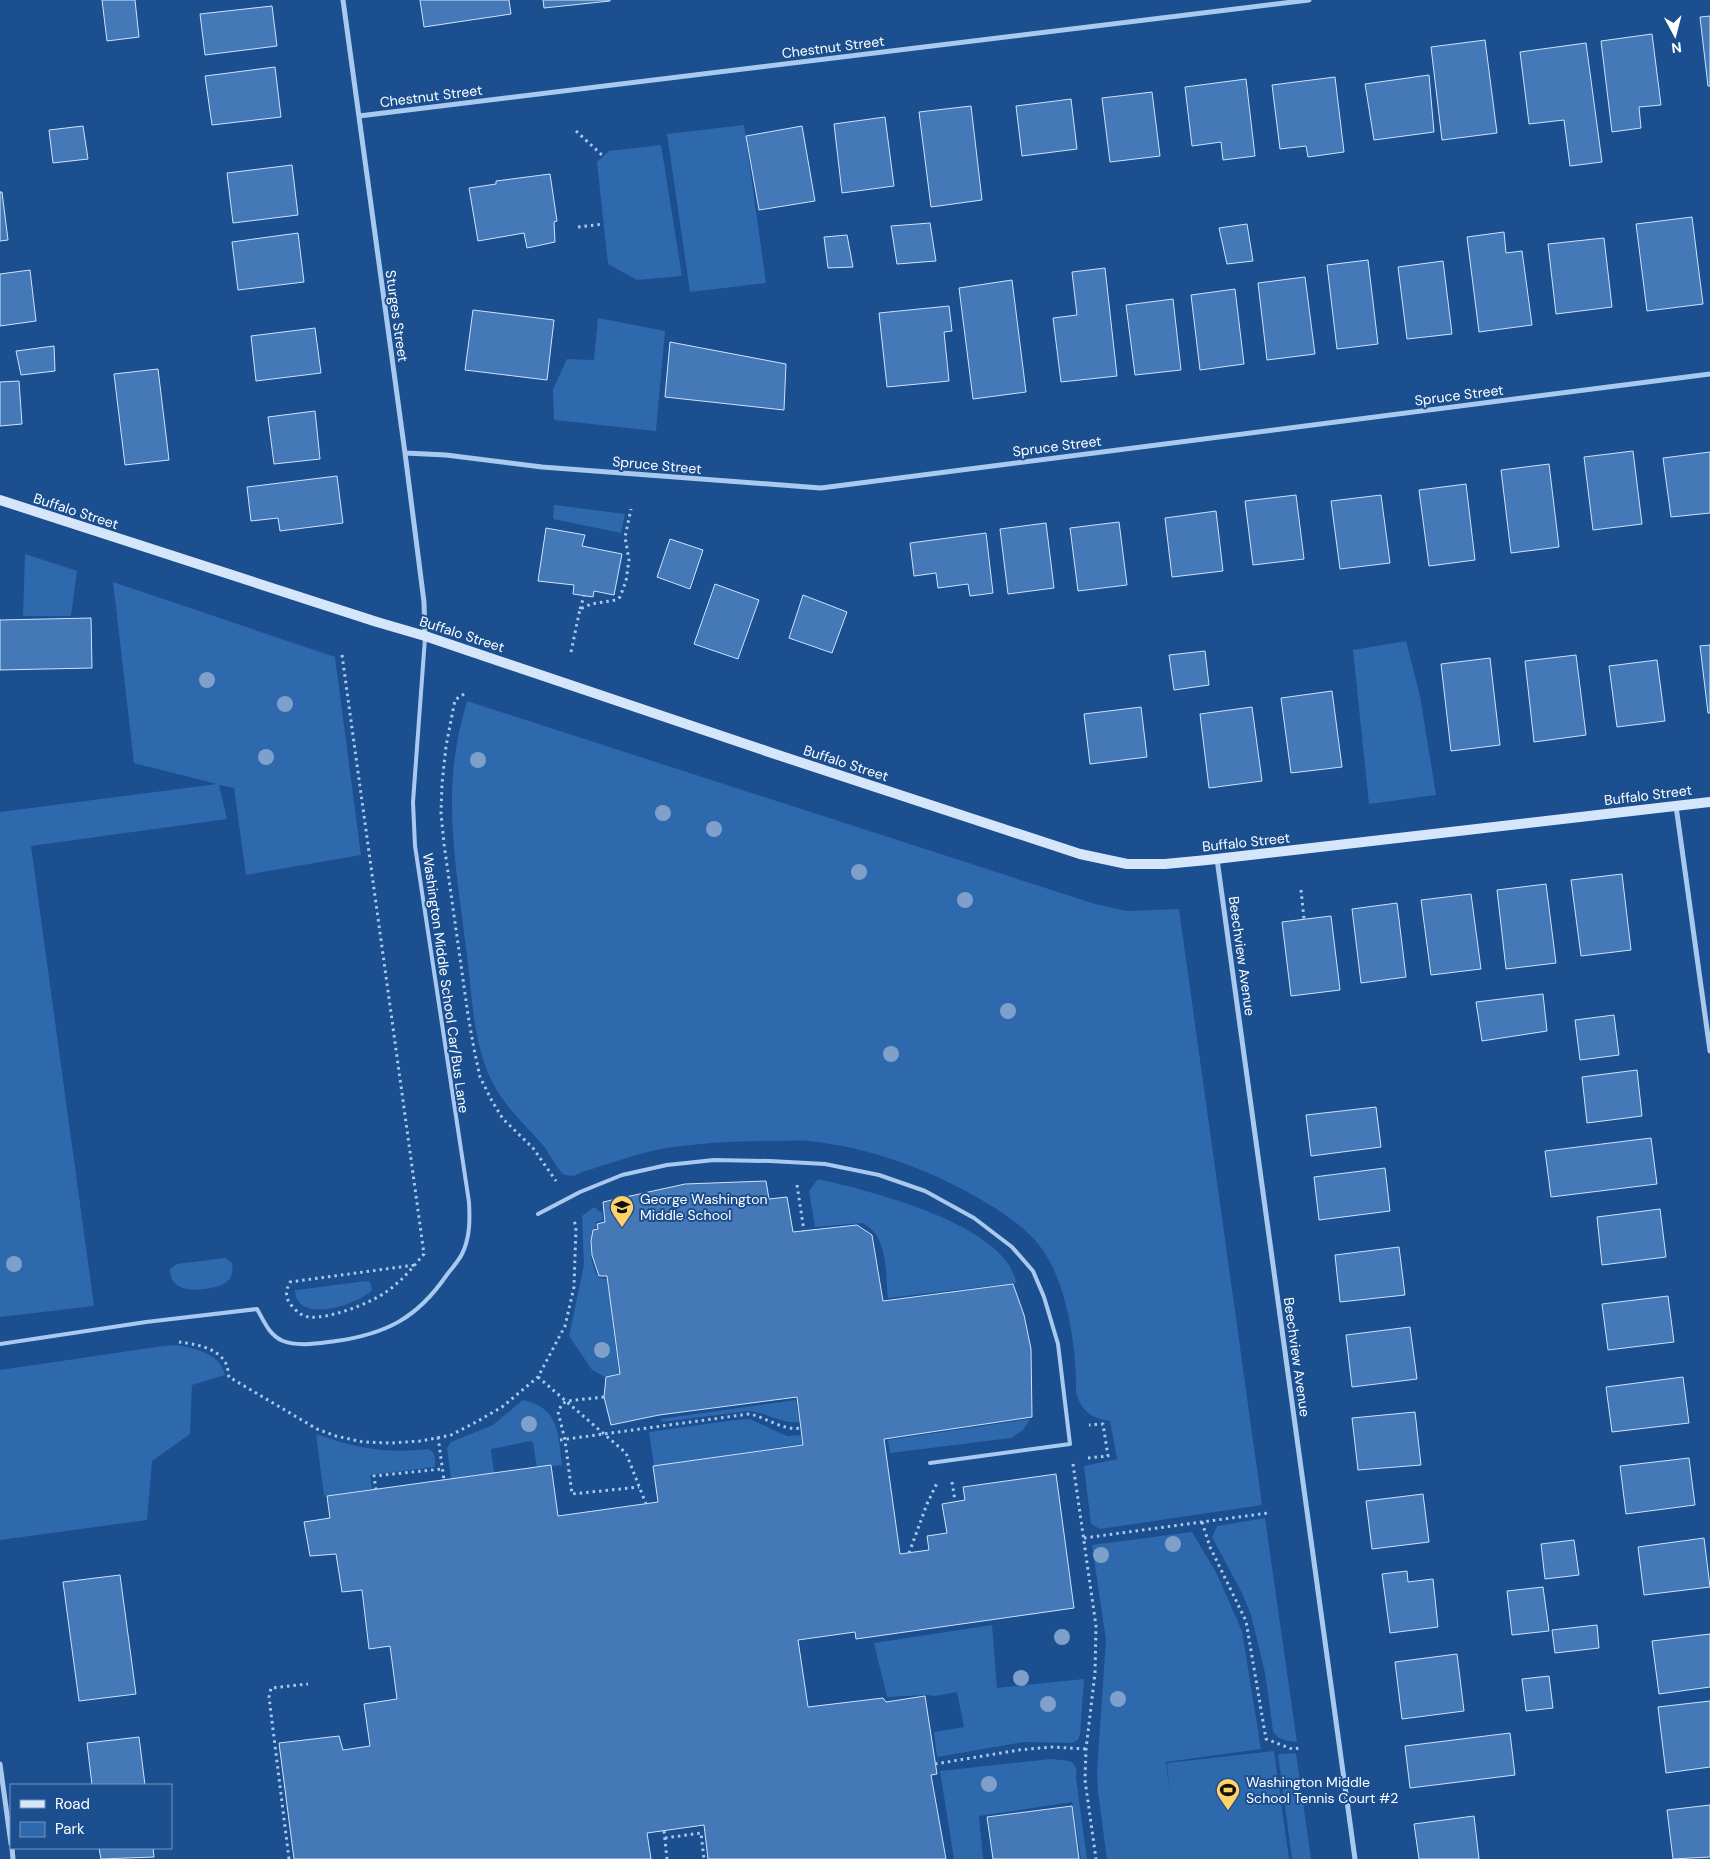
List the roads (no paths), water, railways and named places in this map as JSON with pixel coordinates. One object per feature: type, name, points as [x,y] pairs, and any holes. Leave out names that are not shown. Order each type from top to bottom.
[{"type":"street","name":"Sturges Street","points":[[343,0],[405,453],[424,602],[425,636]]},
{"type":"street","name":"Chestnut Street","points":[[359,116],[1309,0]]},
{"type":"street","name":"Spruce Street","points":[[405,453],[446,455],[542,467],[821,488],[1710,374]]},
{"type":"street","name":"Buffalo Street","points":[[0,500],[425,636],[765,751],[1080,854],[1127,864],[1165,864],[1217,859],[1710,802]]},
{"type":"street","points":[[1676,806],[1710,1051]]},
{"type":"street","name":"Beechview Avenue","points":[[1217,859],[1355,1859]]},
{"type":"street","points":[[0,1764],[10,1832]]},
{"type":"lane","name":"Washington Middle School Car/Bus Lane","points":[[0,1344],[146,1322],[257,1309],[268,1330],[282,1340],[301,1344],[356,1338],[386,1329],[418,1310],[435,1293],[462,1254],[471,1222],[415,846],[414,802],[425,636]]},
{"type":"lane","points":[[538,1214],[580,1192],[622,1175],[668,1165],[714,1160],[825,1164],[879,1175],[925,1191],[974,1218],[1012,1247],[1033,1271],[1044,1297],[1058,1344],[1070,1444],[930,1463]]},
{"type":"place","name":"George Washington Middle School","points":[[622,1228]]},
{"type":"place","name":"Washington Middle School Tennis Court #2","points":[[1228,1811]]}]
